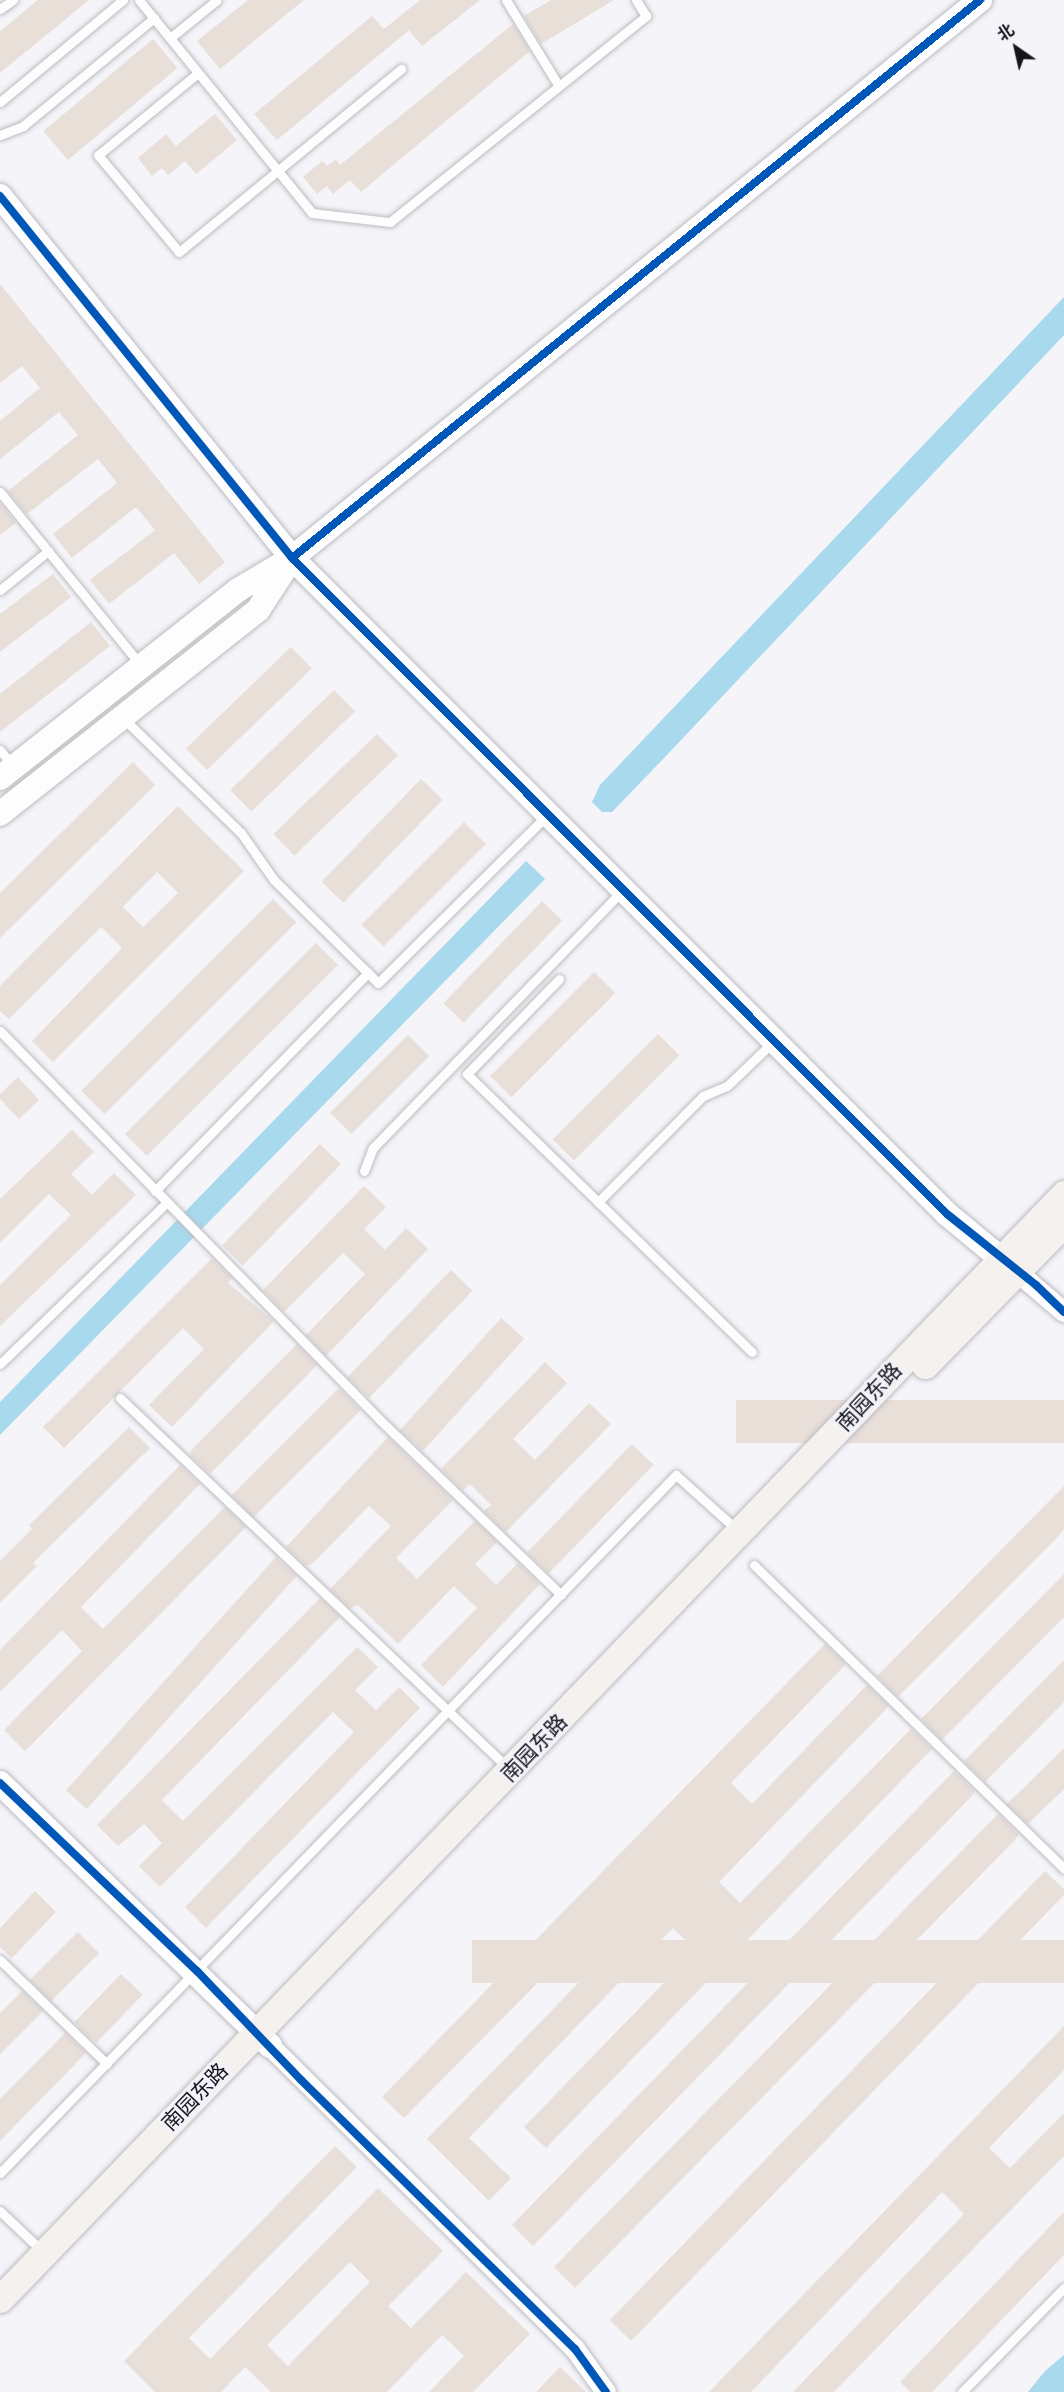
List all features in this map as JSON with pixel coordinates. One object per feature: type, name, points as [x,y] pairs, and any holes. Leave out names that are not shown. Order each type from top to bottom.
[{"type":"main road","name":"南园东路","points":[[0,2299],[263,2039],[1008,1265],[1064,1194]]},
{"type":"main road","name":"南园东路","points":[[0,2322],[511,1771],[740,1533],[1008,1265],[1064,1223]]},
{"type":"street","points":[[5,765],[142,666],[238,590],[292,558],[980,0]]},
{"type":"street","points":[[0,196],[292,558],[947,1214],[1064,1312]]},
{"type":"street","points":[[0,814],[258,610],[292,558]]},
{"type":"street","points":[[0,1783],[197,1971],[574,2349],[606,2392]]},
{"type":"lane","points":[[0,9],[13,0]]},
{"type":"lane","points":[[0,102],[123,0]]},
{"type":"lane","points":[[139,0],[312,213],[390,222],[646,16],[636,0]]},
{"type":"lane","points":[[170,38],[218,0]]},
{"type":"lane","points":[[506,0],[559,86]]},
{"type":"lane","points":[[0,135],[23,126],[154,18]]},
{"type":"lane","points":[[198,73],[98,155],[179,252],[401,69]]},
{"type":"lane","points":[[0,492],[142,666]]},
{"type":"lane","points":[[0,590],[48,551]]},
{"type":"lane","points":[[122,717],[242,833],[274,880],[378,983],[548,814]]},
{"type":"lane","points":[[364,1171],[372,1148],[623,890]]},
{"type":"lane","points":[[155,1191],[368,973]]},
{"type":"lane","points":[[559,979],[466,1074],[752,1352]]},
{"type":"lane","points":[[0,1031],[201,1241],[561,1595]]},
{"type":"lane","points":[[598,1202],[703,1096],[727,1086],[774,1041]]},
{"type":"lane","points":[[0,1364],[166,1203]]},
{"type":"lane","points":[[120,1398],[511,1771]]},
{"type":"lane","points":[[0,2172],[676,1475],[740,1533]]},
{"type":"lane","points":[[754,1566],[1064,1869]]},
{"type":"lane","points":[[0,1960],[106,2064]]},
{"type":"lane","points":[[0,2211],[45,2254]]},
{"type":"lane","points":[[962,2392],[1064,2288]]},
{"type":"water","points":[[1064,297],[1064,335],[612,812],[602,812],[592,802],[600,785]]},
{"type":"water","points":[[526,861],[545,879],[0,1435],[0,1402]]},
{"type":"water","points":[[1064,2355],[1064,2392],[1028,2392],[1045,2371]]},
{"type":"building","points":[[38,0],[89,0],[0,73],[0,31]]},
{"type":"building","points":[[248,0],[304,0],[220,69],[197,41]]},
{"type":"building","points":[[420,0],[480,0],[422,46],[409,30],[277,140],[254,114],[372,16],[384,29]]},
{"type":"building","points":[[551,0],[614,0],[541,44],[524,16]]},
{"type":"building","points":[[513,24],[530,51],[361,192],[350,180],[333,194],[327,186],[317,194],[303,177],[322,161],[327,166],[336,159],[340,165]]},
{"type":"building","points":[[153,39],[177,68],[68,160],[43,131]]},
{"type":"building","points":[[215,114],[237,140],[196,174],[185,161],[168,175],[162,168],[152,176],[138,158],[166,134],[176,146]]},
{"type":"building","points":[[0,284],[225,562],[199,584],[174,553],[109,604],[90,580],[155,530],[136,507],[72,558],[53,534],[117,483],[98,459],[27,514],[8,491],[78,435],[59,412],[0,459],[0,421],[40,388],[22,366],[0,383]]},
{"type":"building","points":[[0,503],[16,523],[0,535]]},
{"type":"building","points":[[53,574],[71,597],[0,652],[0,614]]},
{"type":"building","points":[[91,622],[110,646],[0,732],[0,694]]},
{"type":"building","points":[[291,647],[312,669],[207,770],[186,748]]},
{"type":"building","points":[[334,690],[355,712],[251,812],[230,790]]},
{"type":"building","points":[[377,734],[398,756],[294,856],[273,834]]},
{"type":"building","points":[[133,762],[155,785],[0,938],[0,893]]},
{"type":"building","points":[[421,779],[443,800],[343,903],[322,882]]},
{"type":"building","points":[[178,806],[244,871],[53,1062],[32,1041],[122,948],[101,927],[9,1019],[0,1011],[0,986]],"holes":[[[157,872],[178,893],[143,927],[123,907]]]},
{"type":"building","points":[[464,822],[486,844],[383,946],[361,925]]},
{"type":"building","points":[[273,899],[296,922],[105,1114],[81,1091]]},
{"type":"building","points":[[542,901],[562,920],[464,1023],[443,1003]]},
{"type":"building","points":[[316,943],[338,965],[147,1156],[125,1134]]},
{"type":"building","points":[[594,972],[615,993],[511,1097],[490,1076]]},
{"type":"building","points":[[658,1034],[679,1055],[574,1161],[553,1139]]},
{"type":"building","points":[[408,1035],[429,1056],[351,1134],[330,1113]]},
{"type":"building","points":[[18,1077],[39,1100],[19,1119],[0,1099],[0,1094]]},
{"type":"building","points":[[72,1130],[94,1152],[71,1174],[92,1195],[114,1173],[136,1195],[0,1326],[0,1285],[71,1215],[49,1194],[0,1243],[0,1199]]},
{"type":"building","points":[[320,1144],[341,1164],[243,1266],[222,1245]]},
{"type":"building","points":[[364,1186],[386,1207],[364,1229],[385,1250],[406,1228],[428,1249],[326,1356],[306,1335],[365,1274],[343,1253],[284,1312],[263,1290]]},
{"type":"building","points":[[212,1258],[232,1278],[228,1283],[274,1321],[172,1427],[149,1405],[204,1349],[183,1328],[64,1448],[43,1427]]},
{"type":"building","points":[[451,1270],[473,1291],[369,1398],[347,1377]]},
{"type":"building","points":[[501,1318],[524,1339],[423,1451],[400,1430]]},
{"type":"building","points":[[297,1344],[317,1365],[210,1474],[190,1455],[192,1449]]},
{"type":"building","points":[[545,1362],[567,1383],[513,1439],[535,1460],[589,1403],[611,1424],[506,1532],[484,1511],[491,1505],[470,1484],[463,1490],[441,1469]]},
{"type":"building","points":[[339,1388],[361,1410],[253,1517],[232,1495]]},
{"type":"building","points":[[736,1400],[1064,1400],[1064,1443],[736,1443]]},
{"type":"building","points":[[129,1427],[150,1448],[33,1563],[37,1566],[0,1603],[0,1561],[32,1529],[29,1525]]},
{"type":"building","points":[[388,1437],[453,1500],[396,1558],[417,1579],[475,1521],[497,1542],[475,1564],[496,1585],[518,1563],[540,1584],[443,1687],[421,1665],[477,1608],[454,1586],[398,1644],[358,1605],[350,1608],[330,1589],[391,1526],[369,1506],[312,1564],[306,1566],[286,1547]]},
{"type":"building","points":[[632,1444],[654,1465],[549,1573],[527,1553]]},
{"type":"building","points":[[180,1465],[200,1484],[81,1607],[103,1629],[225,1507],[246,1527],[25,1751],[4,1730],[82,1651],[62,1630],[0,1692],[0,1650]]},
{"type":"building","points":[[1064,1486],[1064,1529],[898,1697],[877,1676]]},
{"type":"building","points":[[276,1557],[297,1576],[87,1809],[66,1790]]},
{"type":"building","points":[[1064,1574],[1064,1617],[942,1740],[921,1719]]},
{"type":"building","points":[[320,1598],[340,1617],[162,1800],[183,1821],[357,1647],[378,1667],[355,1690],[376,1710],[399,1687],[420,1708],[206,1928],[185,1907],[354,1732],[333,1712],[160,1887],[139,1866],[162,1843],[144,1824],[118,1846],[97,1825]]},
{"type":"building","points":[[825,1644],[846,1664],[731,1783],[752,1804],[867,1685],[889,1706],[719,1882],[740,1903],[911,1729],[932,1749],[546,2148],[524,2127],[696,1950],[673,1928],[635,1966],[469,2138],[511,2178],[489,2201],[427,2139],[593,1968],[572,1948],[404,2118],[382,2097]]},
{"type":"building","points":[[1064,1660],[1064,1702],[985,1782],[964,1761]]},
{"type":"building","points":[[1064,1748],[1064,1789],[1028,1824],[1007,1804]]},
{"type":"building","points":[[954,1771],[975,1791],[971,1797],[533,2246],[512,2225]]},
{"type":"building","points":[[998,1814],[1019,1834],[1015,1840],[575,2288],[554,2267]]},
{"type":"building","points":[[1045,1871],[1064,1889],[1064,1895],[631,2341],[610,2320]]},
{"type":"building","points":[[35,1891],[56,1912],[12,1958],[0,1947],[0,1928]]},
{"type":"building","points":[[78,1932],[99,1953],[51,2001],[30,1980]]},
{"type":"building","points":[[472,1940],[1064,1940],[1064,1983],[472,1983]]},
{"type":"building","points":[[121,1974],[143,1995],[96,2043],[74,2022]]},
{"type":"building","points":[[22,1991],[43,2011],[0,2054],[0,2013]]},
{"type":"building","points":[[1064,2026],[1064,2070],[989,2148],[1010,2168],[1064,2113],[1064,2156],[834,2392],[793,2392],[964,2214],[942,2192],[751,2392],[709,2392]]},
{"type":"building","points":[[65,2033],[86,2053],[0,2141],[0,2099]]},
{"type":"building","points":[[335,2146],[357,2167],[189,2338],[210,2359],[378,2188],[443,2251],[388,2306],[411,2328],[466,2272],[530,2334],[473,2392],[429,2392],[464,2356],[442,2335],[387,2392],[271,2392],[245,2367],[221,2392],[155,2392],[124,2361]],"holes":[[[350,2262],[370,2282],[288,2366],[267,2345]]]},
{"type":"building","points":[[1064,2212],[1064,2255],[932,2392],[910,2392],[900,2382]]},
{"type":"building","points":[[560,2367],[586,2392],[536,2392]]},
{"type":"cycle path","points":[[292,558],[980,0]]},
{"type":"cycle path","points":[[0,196],[292,558],[947,1214],[1036,1285],[1064,1312]]},
{"type":"cycle path","points":[[0,1783],[197,1971],[301,2080],[575,2349],[606,2392]]}]
